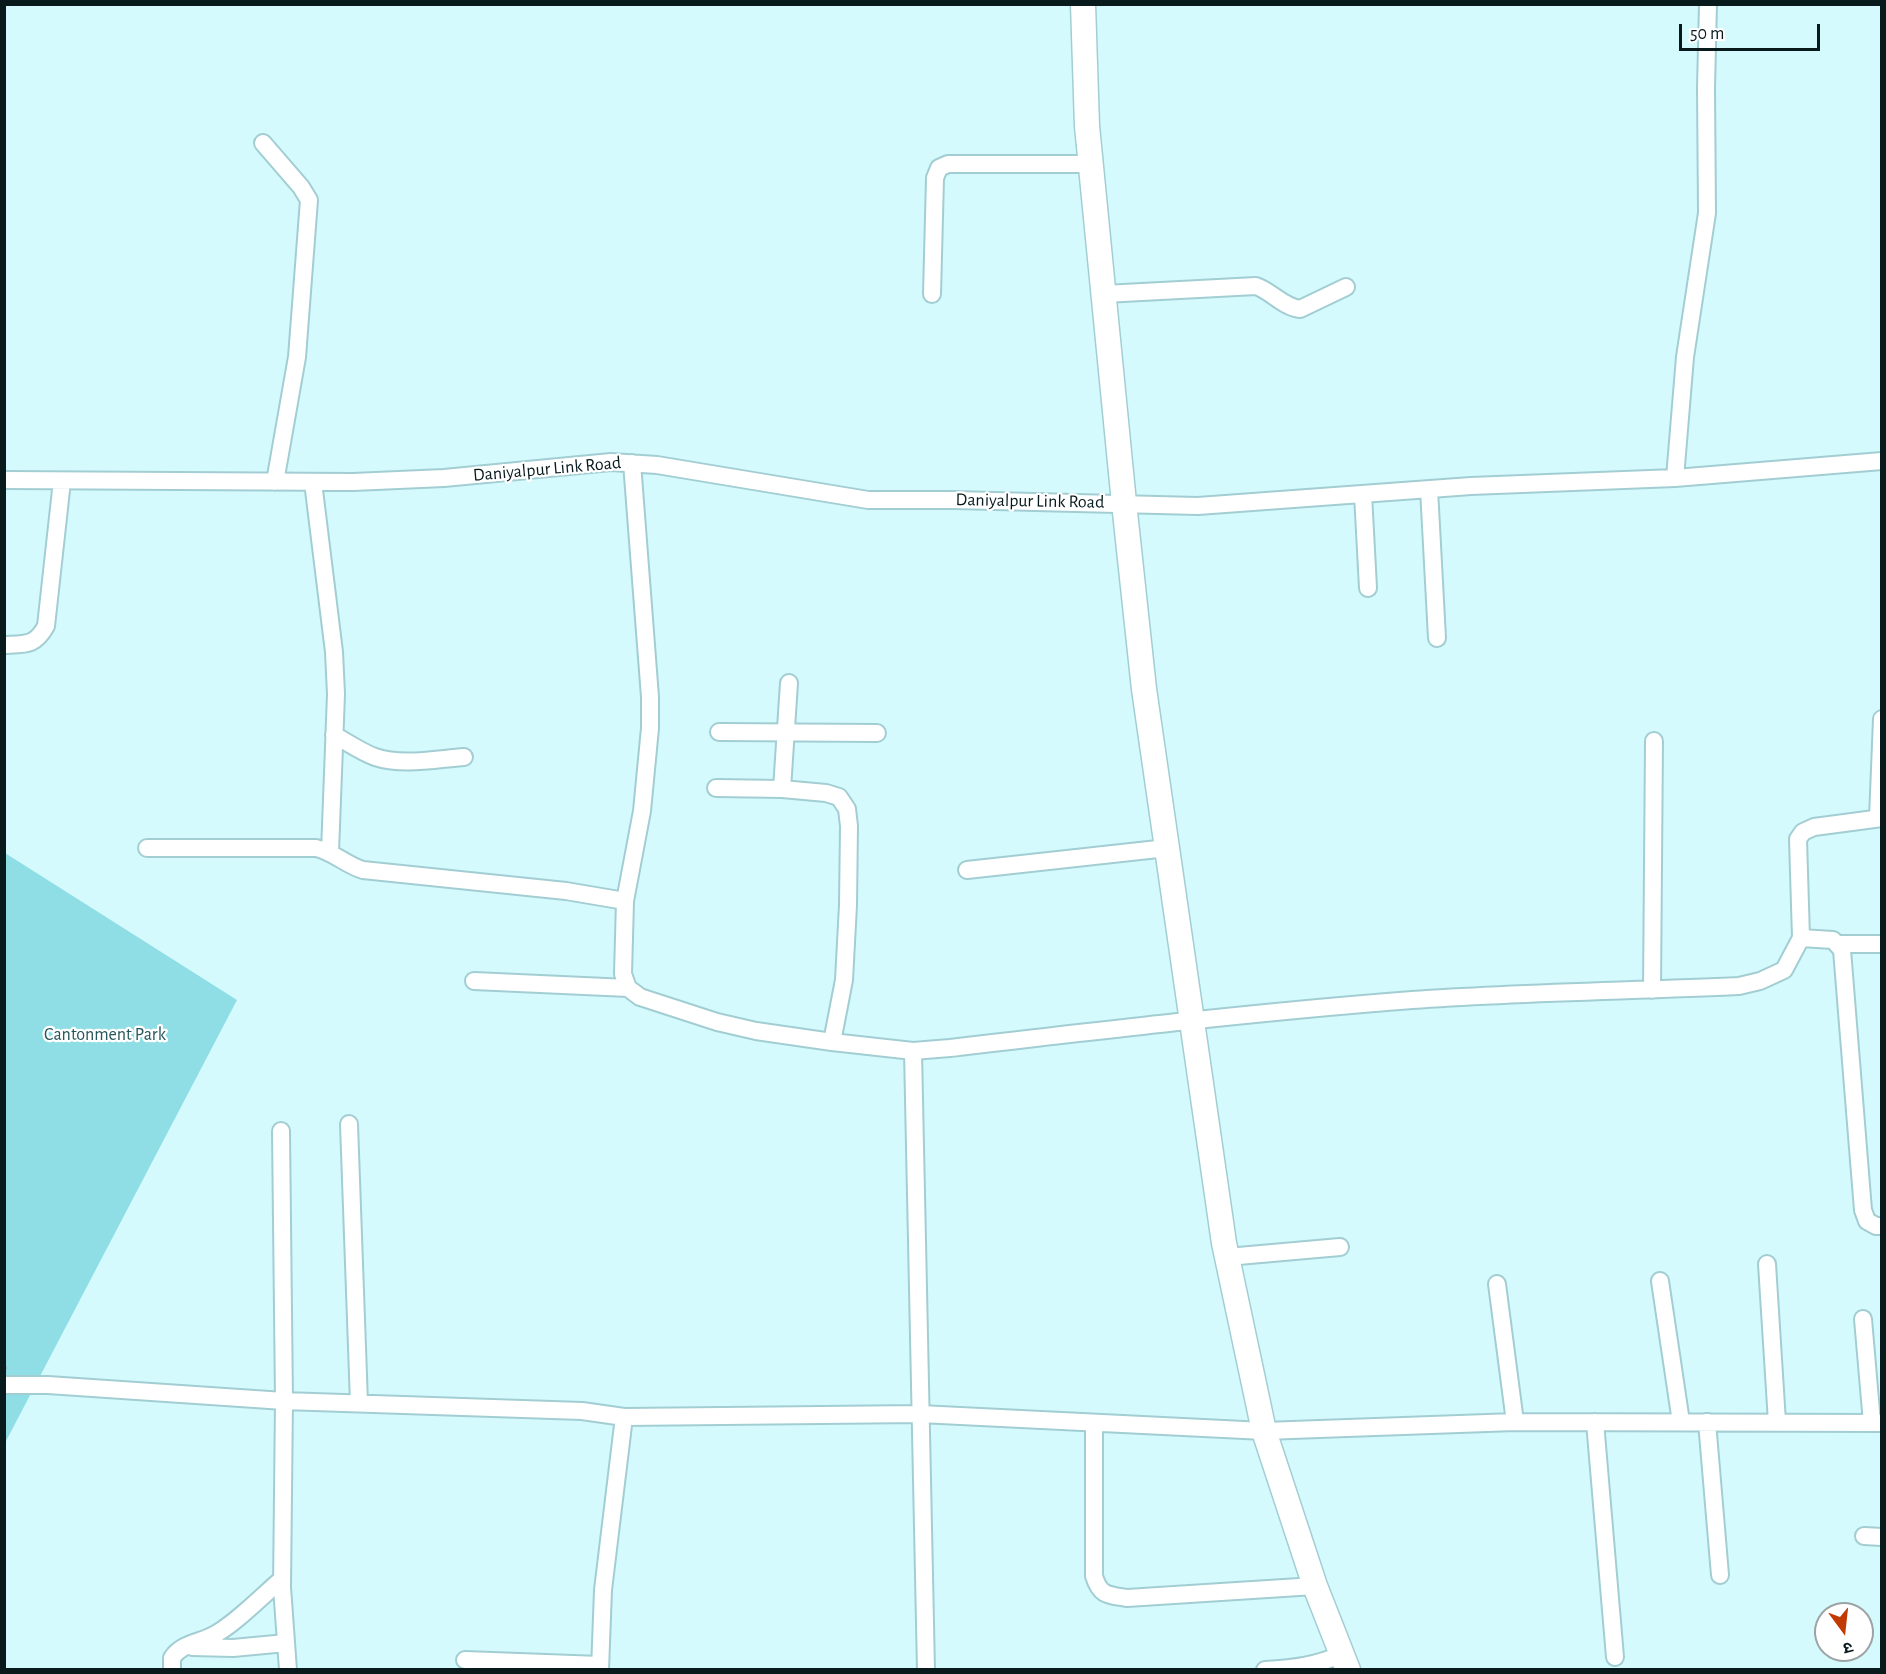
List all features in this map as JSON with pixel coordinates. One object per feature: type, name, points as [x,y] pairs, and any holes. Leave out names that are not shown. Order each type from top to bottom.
[{"type":"street","points":[[1083,4],[1087,126],[1144,689],[1227,1257],[1264,1431],[1315,1586],[1345,1662],[1328,1660],[1301,1668],[1265,1670]]},
{"type":"street","points":[[1675,478],[1685,357],[1707,213],[1708,4]]},
{"type":"street","points":[[263,143],[301,187],[309,200],[297,357],[275,482]]},
{"type":"street","points":[[932,294],[935,178],[939,168],[948,164],[1091,164]]},
{"type":"street","points":[[1104,294],[1256,286],[1266,289],[1292,308],[1299,309],[1346,287]]},
{"type":"street","name":"Daniyalpur Link Road","points":[[4,480],[313,482],[444,478],[611,462],[632,463],[868,500],[1198,506],[1429,489],[1675,478],[1881,461]]},
{"type":"street","points":[[628,988],[623,974],[625,901],[642,811],[650,728],[650,697],[632,463]]},
{"type":"street","points":[[4,645],[28,644],[40,638],[46,626],[62,481]]},
{"type":"street","points":[[313,482],[334,652],[336,694],[330,852]]},
{"type":"street","points":[[1429,489],[1437,638]]},
{"type":"street","points":[[1363,494],[1368,588]]},
{"type":"street","points":[[782,789],[789,683]]},
{"type":"street","points":[[474,981],[628,988],[639,996],[717,1022],[832,1042],[913,1050],[950,1048],[1191,1020],[1413,1000],[1554,992],[1739,986],[1760,981],[1784,970],[1801,938],[1798,840],[1803,832],[1814,827],[1880,818],[1881,719]]},
{"type":"street","points":[[718,732],[877,733]]},
{"type":"street","points":[[334,735],[383,759],[464,757]]},
{"type":"street","points":[[1652,990],[1654,741]]},
{"type":"street","points":[[716,788],[782,789],[826,793],[839,797],[847,809],[849,826],[848,905],[844,980],[832,1042]]},
{"type":"street","points":[[147,848],[316,848],[330,852],[344,862],[363,870],[566,891],[625,901]]},
{"type":"street","points":[[967,870],[1167,848]]},
{"type":"street","points":[[1801,938],[1833,940],[1842,950],[1863,1210],[1867,1221],[1881,1226]]},
{"type":"street","points":[[1839,944],[1881,944]]},
{"type":"street","points":[[913,1050],[926,1670]]},
{"type":"street","points":[[349,1124],[359,1403]]},
{"type":"street","points":[[281,1131],[284,1401],[282,1579],[288,1670]]},
{"type":"street","points":[[1227,1257],[1340,1247]]},
{"type":"street","points":[[1767,1264],[1777,1422]]},
{"type":"street","points":[[1660,1281],[1681,1422]]},
{"type":"street","points":[[1497,1284],[1515,1422]]},
{"type":"street","points":[[6,1385],[48,1385],[284,1401],[582,1411],[624,1417],[920,1414],[1264,1431],[1515,1422],[1877,1423],[1863,1319]]},
{"type":"street","points":[[465,1660],[600,1667],[603,1590],[624,1417]]},
{"type":"street","points":[[1595,1422],[1615,1657]]},
{"type":"street","points":[[1707,1422],[1720,1575]]},
{"type":"street","points":[[1094,1423],[1094,1576],[1098,1588],[1108,1595],[1127,1598],[1315,1586]]},
{"type":"street","points":[[1864,1536],[1881,1537]]},
{"type":"street","points":[[172,1670],[172,1658],[182,1647],[219,1632],[282,1579]]},
{"type":"street","points":[[182,1647],[233,1648],[286,1643]]},
{"type":"green space","name":"Cantonment Park","points":[[5,853],[237,1000],[5,1443]]}]
